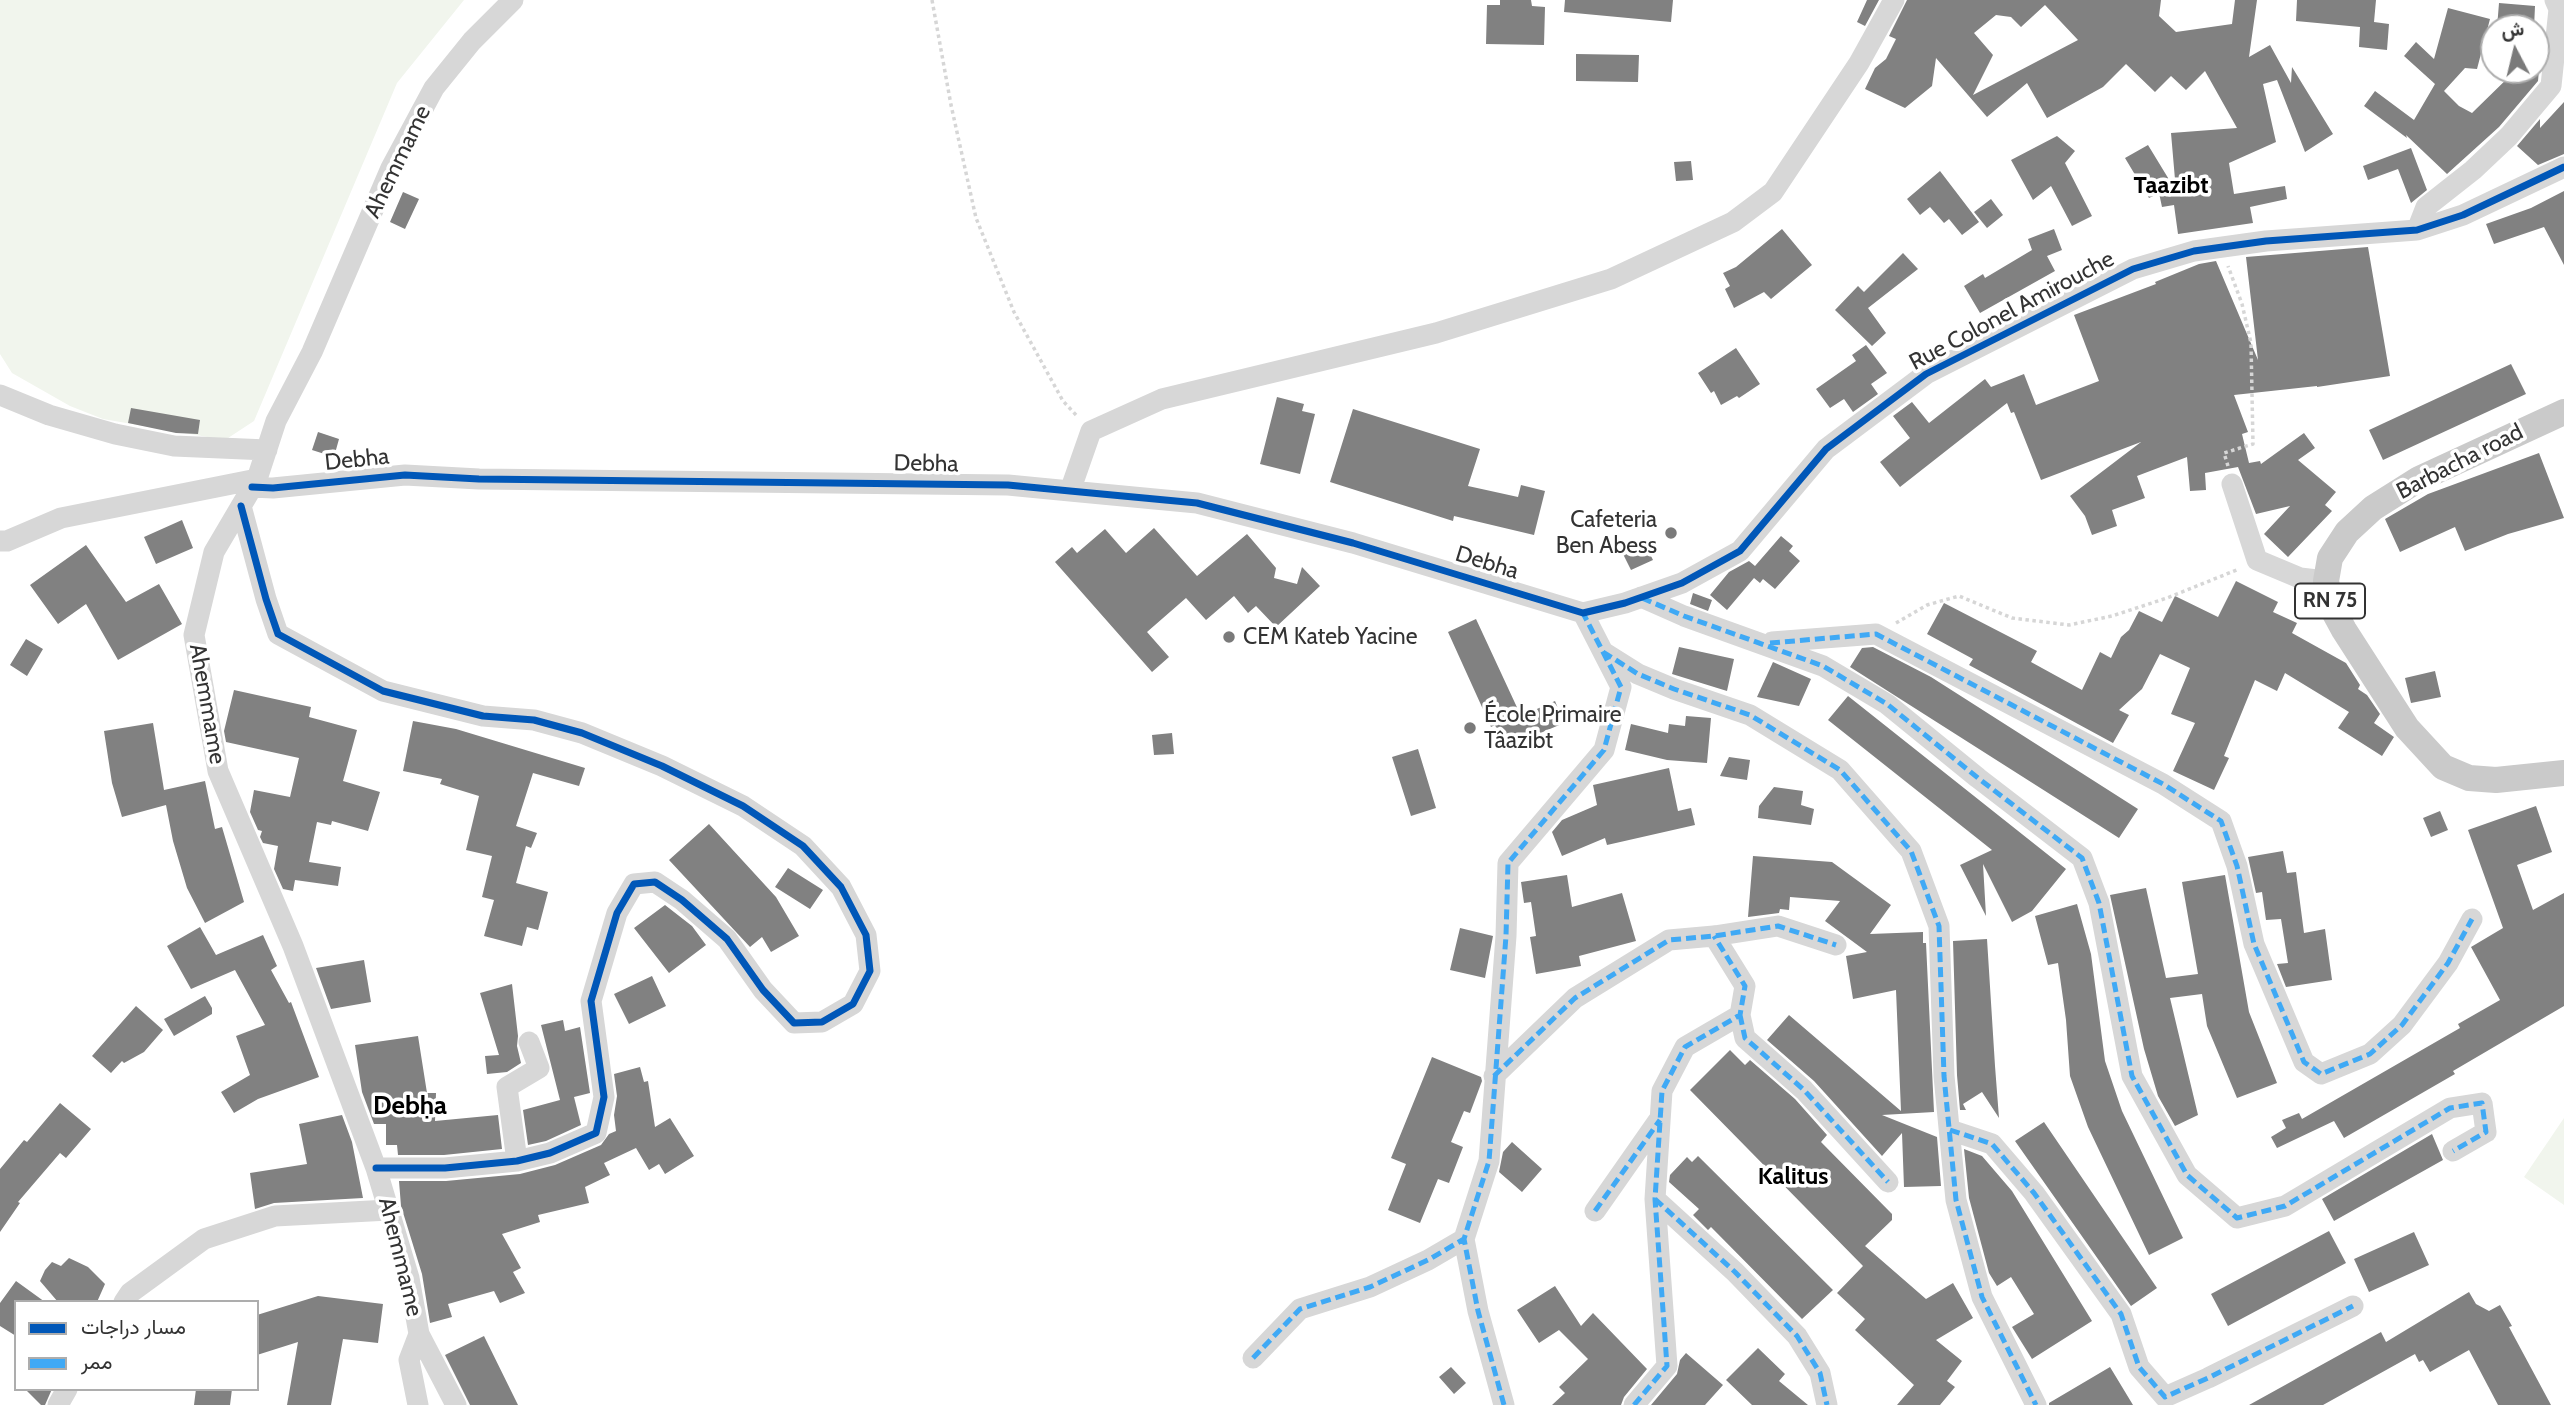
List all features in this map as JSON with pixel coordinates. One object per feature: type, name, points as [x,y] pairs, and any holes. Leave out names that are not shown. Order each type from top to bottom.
[{"type":"main road","name":"Barbacha road","points":[[2326,581],[2330,558],[2335,549],[2347,532],[2372,508],[2419,478],[2564,412]]},
{"type":"main road","name":"RN 75","points":[[2326,581],[2331,606],[2344,630],[2407,728],[2443,767],[2469,778],[2496,780],[2564,773]]},
{"type":"street","name":"Ahemmame","points":[[456,1405],[419,1334],[409,1279],[376,1168],[293,946],[218,771],[194,635],[214,552],[255,483],[276,421],[312,352],[391,168],[434,88],[472,41],[513,0]]},
{"type":"street","points":[[1070,491],[1091,431],[1162,399],[1436,333],[1611,279],[1733,222],[1773,191],[1859,63],[1894,0]]},
{"type":"street","points":[[2417,230],[2426,207],[2473,170],[2509,136],[2551,86],[2559,9],[2555,0]]},
{"type":"street","name":"Rue Colonel Amirouche","points":[[1583,613],[1682,583],[1740,551],[1826,449],[1926,374],[2133,269],[2194,251],[2222,247],[2266,241],[2417,230],[2463,215],[2564,167]]},
{"type":"street","points":[[0,395],[49,415],[115,434],[174,446],[267,450]]},
{"type":"street","name":"Debha","points":[[0,541],[7,541],[61,518],[255,483],[273,488],[405,475],[479,479],[994,485],[1197,503],[1353,543],[1583,613]]},
{"type":"street","points":[[2232,484],[2257,560],[2300,578],[2326,581]]},
{"type":"street","points":[[241,506],[278,634],[383,691],[483,716],[534,720],[582,733],[662,766],[743,806],[803,846],[841,887],[866,935],[870,971],[852,1004],[822,1022],[793,1023],[763,990],[727,939],[718,931],[682,900],[655,882],[634,884],[617,913],[591,1001],[604,1097],[596,1133],[550,1153],[517,1161],[445,1168],[376,1168]]},
{"type":"street","points":[[1641,597],[1684,616],[1823,666],[1887,704],[2082,858],[2099,903],[2132,1076],[2187,1175],[2237,1218],[2285,1206],[2450,1108],[2482,1104],[2486,1132],[2453,1151]]},
{"type":"street","points":[[1504,1405],[1478,1311],[1464,1239],[1489,1161],[1506,936],[1508,863],[1604,750],[1621,687],[1583,613]]},
{"type":"street","points":[[1763,643],[1876,634],[2151,777],[2221,821],[2237,866],[2254,944],[2304,1062],[2321,1074],[2370,1054],[2402,1025],[2448,963],[2473,919]]},
{"type":"street","points":[[1603,652],[1638,674],[1750,715],[1840,770],[1911,850],[1938,926],[1944,1076],[1956,1200],[1982,1297],[2036,1405]]},
{"type":"street","points":[[1494,1076],[1575,998],[1669,940],[1778,926],[1836,945]]},
{"type":"street","points":[[1714,936],[1745,986],[1741,1015],[1745,1038],[1804,1090],[1888,1182]]},
{"type":"street","points":[[1634,1405],[1667,1366],[1654,1199],[1662,1091],[1685,1047],[1741,1015]]},
{"type":"street","points":[[517,1161],[508,1087],[539,1068],[529,1042]]},
{"type":"street","points":[[1595,1211],[1660,1120]]},
{"type":"street","points":[[1950,1130],[1992,1143],[2034,1193],[2121,1314],[2139,1367],[2165,1397],[2353,1306]]},
{"type":"street","points":[[1654,1199],[1735,1272],[1797,1336],[1820,1373],[1827,1405]]},
{"type":"street","points":[[125,1300],[130,1293],[204,1239],[275,1216],[389,1210]]},
{"type":"street","points":[[1253,1358],[1300,1309],[1370,1287],[1428,1260],[1464,1239]]},
{"type":"street","points":[[418,1405],[409,1360],[419,1334]]},
{"type":"path","points":[[932,0],[951,106],[976,218],[1014,312],[1063,401],[1091,431]]},
{"type":"path","points":[[2222,247],[2242,304],[2251,344],[2253,444],[2224,453],[2232,484]]},
{"type":"path","points":[[1876,634],[1927,605],[1959,596],[2012,618],[2069,625],[2112,616],[2167,598],[2257,560]]},
{"type":"shaded area","points":[[0,0],[464,0],[397,83],[254,421],[225,440],[103,419],[70,406],[12,373],[0,354]]},
{"type":"shaded area","points":[[2564,1118],[2564,1205],[2524,1177]]},
{"type":"building","points":[[1500,0],[1531,0],[1532,6],[1545,7],[1544,45],[1486,44],[1487,5],[1500,5]]},
{"type":"building","points":[[1565,0],[1673,0],[1671,22],[1564,12]]},
{"type":"building","points":[[1867,0],[1879,0],[1865,26],[1857,22]]},
{"type":"building","points":[[1907,0],[2161,0],[2159,16],[2176,32],[2232,24],[2235,0],[2257,0],[2249,57],[2270,45],[2291,83],[2292,67],[2333,134],[2305,152],[2277,80],[2263,84],[2276,142],[2229,163],[2234,194],[2285,186],[2287,199],[2250,207],[2253,223],[2178,234],[2174,205],[2162,207],[2159,193],[2149,198],[2125,158],[2148,145],[2176,191],[2171,133],[2237,128],[2205,71],[2186,90],[2171,76],[2155,92],[2126,64],[2103,87],[2047,118],[2027,83],[1987,117],[1936,58],[1932,86],[1905,108],[1865,89],[1875,68],[1886,59],[1896,39],[1889,36]],"holes":[[[2045,5],[2078,40],[1973,95],[1993,55],[1974,33],[1996,15],[2011,17],[2021,27]]]},
{"type":"building","points":[[2297,0],[2376,0],[2374,22],[2389,24],[2387,50],[2359,47],[2360,27],[2296,21]]},
{"type":"building","points":[[2499,3],[2535,6],[2535,14],[2498,14]]},
{"type":"building","points":[[2448,8],[2480,16],[2480,57],[2477,69],[2465,68],[2444,91],[2459,106],[2472,113],[2502,84],[2535,84],[2499,127],[2447,174],[2406,135],[2407,138],[2364,106],[2375,91],[2414,120],[2435,84],[2404,56],[2416,42],[2434,59]]},
{"type":"building","points":[[1576,54],[1639,55],[1638,82],[1576,81]]},
{"type":"building","points":[[2564,102],[2564,154],[2538,165],[2517,146],[2540,119],[2540,128]]},
{"type":"building","points":[[2057,136],[2075,151],[2065,163],[2092,216],[2072,226],[2051,186],[2033,200],[2011,160]]},
{"type":"building","points":[[2411,148],[2427,190],[2411,203],[2398,169],[2368,180],[2363,166]]},
{"type":"building","points":[[1691,161],[1693,180],[1676,181],[1674,162]]},
{"type":"building","points":[[1940,171],[1979,222],[1962,235],[1949,219],[1944,223],[1930,207],[1920,215],[1907,199]]},
{"type":"building","points":[[2564,191],[2564,265],[2544,227],[2494,244],[2486,224],[2531,208]]},
{"type":"building","points":[[403,192],[419,199],[405,229],[390,222]]},
{"type":"building","points":[[1991,199],[2003,215],[1987,228],[1974,212]]},
{"type":"building","points":[[1782,229],[1812,265],[1771,299],[1764,292],[1734,308],[1725,289],[1730,286],[1723,273],[1736,267]]},
{"type":"building","points":[[2054,229],[2062,250],[2047,256],[2055,271],[1980,313],[1964,286],[1983,274],[1985,278],[2032,250],[2028,239]]},
{"type":"building","points":[[2368,247],[2390,376],[2234,395],[2248,432],[2242,434],[2249,463],[2260,461],[2261,464],[2304,433],[2315,448],[2298,460],[2336,492],[2325,505],[2332,511],[2288,557],[2264,534],[2290,506],[2256,514],[2238,467],[2205,473],[2206,490],[2190,491],[2187,457],[2137,476],[2145,498],[2112,510],[2117,526],[2092,535],[2085,516],[2070,496],[2141,442],[2041,480],[2014,412],[2011,413],[2007,403],[1900,487],[1880,462],[1910,438],[1893,416],[1912,402],[1929,423],[1985,379],[1991,387],[2024,374],[2036,405],[2099,381],[2074,315],[2156,284],[2155,282],[2199,264],[2216,261],[2258,360],[2246,257]]},
{"type":"building","points":[[1903,253],[1918,269],[1868,308],[1886,333],[1872,346],[1835,310],[1858,286],[1864,292]]},
{"type":"building","points":[[1866,345],[1887,373],[1871,384],[1878,394],[1853,412],[1844,399],[1830,408],[1816,389],[1856,361],[1852,355]]},
{"type":"building","points":[[1736,348],[1760,384],[1739,398],[1737,396],[1721,405],[1714,391],[1711,393],[1698,373]]},
{"type":"building","points":[[2511,364],[2526,394],[2383,460],[2369,430]]},
{"type":"building","points":[[1277,397],[1304,404],[1302,411],[1315,414],[1300,474],[1260,464]]},
{"type":"building","points":[[131,408],[200,420],[198,434],[176,433],[128,423]]},
{"type":"building","points":[[1353,409],[1480,449],[1468,486],[1518,497],[1521,485],[1545,491],[1534,535],[1454,516],[1453,521],[1330,482]]},
{"type":"building","points":[[318,432],[339,439],[334,457],[312,450]]},
{"type":"building","points":[[2539,453],[2564,518],[2508,534],[2465,551],[2455,527],[2400,552],[2385,519],[2428,494]]},
{"type":"building","points":[[182,520],[193,548],[156,564],[144,537]]},
{"type":"building","points":[[1154,528],[1197,576],[1247,534],[1276,568],[1274,578],[1297,584],[1302,567],[1320,586],[1276,627],[1256,606],[1248,613],[1234,596],[1206,620],[1186,598],[1147,632],[1169,657],[1152,672],[1055,562],[1072,547],[1077,553],[1105,529],[1126,553]]},
{"type":"building","points":[[1781,536],[1793,546],[1789,551],[1800,561],[1775,589],[1763,579],[1760,583],[1754,578],[1727,610],[1710,595],[1729,572],[1749,561],[1755,566]]},
{"type":"building","points":[[1643,540],[1653,560],[1631,570],[1621,550]]},
{"type":"building","points":[[86,545],[126,602],[159,584],[182,624],[118,660],[86,604],[58,624],[30,585]]},
{"type":"building","points":[[2236,581],[2278,602],[2273,612],[2297,623],[2292,633],[2346,663],[2360,685],[2358,689],[2367,695],[2380,714],[2374,723],[2394,737],[2382,756],[2338,728],[2349,712],[2285,673],[2277,691],[2255,680],[2224,756],[2229,758],[2214,790],[2173,771],[2195,723],[2171,714],[2190,668],[2160,654],[2142,689],[2119,710],[2129,715],[2113,743],[1969,665],[1973,659],[1927,634],[1944,603],[2037,651],[2031,662],[2082,690],[2100,652],[2111,658],[2121,637],[2129,630],[2139,611],[2162,622],[2175,596],[2218,617]]},
{"type":"building","points":[[1693,593],[1712,600],[1708,611],[1690,604]]},
{"type":"building","points":[[1476,619],[1521,716],[1555,701],[1564,723],[1505,748],[1495,725],[1491,727],[1448,632]]},
{"type":"building","points":[[26,639],[43,649],[27,676],[10,665]]},
{"type":"building","points":[[1679,647],[1734,659],[1727,691],[1672,674]]},
{"type":"building","points":[[1873,647],[1931,677],[2138,809],[2119,838],[1850,667],[1862,648]]},
{"type":"building","points":[[1773,662],[1811,679],[1799,706],[1757,697]]},
{"type":"building","points":[[2435,671],[2441,697],[2411,703],[2405,678]]},
{"type":"building","points":[[234,690],[311,707],[309,717],[357,730],[343,781],[380,792],[368,831],[332,821],[331,825],[317,822],[309,862],[341,867],[338,886],[295,880],[293,891],[283,889],[274,869],[278,846],[263,843],[260,837],[262,831],[258,830],[250,812],[254,790],[290,797],[299,758],[226,742],[224,731]]},
{"type":"building","points":[[1848,696],[2066,869],[2032,911],[2012,922],[1983,864],[1986,916],[1960,865],[1992,850],[1828,720]]},
{"type":"building","points":[[1686,716],[1711,718],[1707,763],[1667,760],[1625,750],[1631,724],[1668,733],[1669,724],[1685,726]]},
{"type":"building","points":[[413,721],[456,729],[585,768],[579,786],[533,773],[516,826],[537,833],[531,848],[526,846],[516,883],[548,892],[538,930],[527,927],[522,946],[484,936],[494,900],[482,897],[492,856],[466,850],[479,796],[440,784],[442,779],[403,771]]},
{"type":"building","points":[[153,723],[164,790],[205,781],[215,829],[222,827],[244,902],[205,923],[187,888],[166,805],[122,817],[112,783],[104,731]]},
{"type":"building","points":[[1172,733],[1174,754],[1154,755],[1152,735]]},
{"type":"building","points":[[1418,749],[1436,808],[1411,816],[1392,757]]},
{"type":"building","points":[[1729,757],[1750,760],[1747,780],[1720,776]]},
{"type":"building","points":[[1669,768],[1678,811],[1691,808],[1695,825],[1607,845],[1605,838],[1562,856],[1552,832],[1562,820],[1597,805],[1593,785]]},
{"type":"building","points":[[1774,787],[1803,791],[1801,805],[1814,809],[1811,825],[1758,818],[1759,806]]},
{"type":"building","points":[[2536,806],[2552,852],[2517,865],[2533,910],[2564,893],[2564,1006],[2453,1071],[2455,1074],[2344,1138],[2334,1121],[2277,1148],[2271,1137],[2286,1128],[2282,1120],[2299,1113],[2302,1119],[2460,1028],[2458,1024],[2500,1000],[2471,947],[2503,928],[2468,830]]},
{"type":"building","points":[[2440,811],[2448,830],[2431,837],[2423,818]]},
{"type":"building","points":[[709,824],[776,897],[799,936],[771,952],[762,937],[750,947],[669,860]]},
{"type":"building","points":[[2283,851],[2287,873],[2296,872],[2304,933],[2325,929],[2332,980],[2286,987],[2277,964],[2288,963],[2281,919],[2266,920],[2262,892],[2256,893],[2248,857]]},
{"type":"building","points":[[1753,856],[1832,862],[1891,905],[1870,934],[1923,932],[1923,943],[1926,943],[1934,1112],[1882,1115],[1937,1137],[1941,1186],[1904,1187],[1902,1133],[1882,1156],[1814,1081],[1767,1040],[1789,1015],[1901,1111],[1896,990],[1853,999],[1846,956],[1867,952],[1825,921],[1840,901],[1790,897],[1789,910],[1780,909],[1779,913],[1748,917]]},
{"type":"building","points":[[788,868],[823,890],[810,909],[775,887]]},
{"type":"building","points":[[1567,875],[1572,907],[1622,893],[1636,941],[1579,956],[1581,966],[1536,974],[1530,937],[1536,936],[1531,902],[1524,903],[1521,882]]},
{"type":"building","points":[[2225,875],[2249,1012],[2277,1083],[2237,1098],[2207,1026],[2202,994],[2170,998],[2198,1115],[2175,1126],[2158,1096],[2144,1049],[2110,895],[2146,888],[2166,978],[2198,974],[2182,882]]},
{"type":"building","points":[[2077,904],[2091,954],[2105,1061],[2122,1111],[2183,1238],[2149,1255],[2088,1127],[2070,1076],[2058,963],[2048,965],[2035,916]]},
{"type":"building","points":[[665,905],[692,926],[706,945],[669,973],[634,928]]},
{"type":"building","points":[[200,927],[216,955],[263,935],[277,966],[271,970],[289,1003],[291,1002],[319,1077],[258,1099],[234,1113],[221,1092],[250,1075],[236,1036],[265,1025],[235,970],[191,989],[167,946]]},
{"type":"building","points":[[1460,928],[1493,936],[1485,978],[1450,970]]},
{"type":"building","points":[[1987,939],[1999,1118],[1982,1092],[1963,1104],[1966,1110],[1960,1110],[1957,1075],[1953,941]]},
{"type":"building","points":[[364,960],[371,1002],[331,1009],[316,968]]},
{"type":"building","points":[[652,976],[666,1006],[629,1024],[614,994]]},
{"type":"building","points":[[512,984],[521,1063],[507,1072],[487,1074],[485,1056],[499,1055],[480,993]]},
{"type":"building","points":[[205,996],[212,1008],[212,1014],[174,1036],[164,1019]]},
{"type":"building","points":[[136,1006],[163,1030],[144,1052],[124,1063],[122,1061],[111,1073],[92,1056]]},
{"type":"building","points":[[563,1020],[565,1031],[580,1027],[590,1093],[574,1097],[581,1125],[546,1141],[528,1145],[523,1110],[560,1100],[541,1025]]},
{"type":"building","points":[[418,1036],[427,1093],[436,1093],[435,1121],[498,1115],[502,1149],[444,1155],[398,1155],[397,1145],[386,1145],[386,1124],[374,1124],[362,1092],[355,1045]]},
{"type":"building","points":[[1730,1050],[1745,1065],[1750,1060],[1795,1099],[1827,1135],[1821,1142],[1892,1214],[1892,1220],[1865,1246],[1926,1299],[1953,1283],[1973,1318],[1936,1340],[1962,1361],[1947,1381],[1955,1387],[1940,1405],[1897,1405],[1914,1385],[1855,1330],[1865,1319],[1837,1293],[1863,1266],[1690,1090]]},
{"type":"building","points":[[1432,1057],[1481,1077],[1482,1081],[1470,1113],[1464,1111],[1451,1142],[1463,1147],[1449,1183],[1438,1179],[1420,1223],[1388,1210],[1406,1164],[1391,1158]]},
{"type":"building","points":[[640,1067],[644,1082],[648,1081],[655,1127],[670,1118],[694,1156],[665,1174],[659,1164],[649,1170],[636,1148],[604,1163],[610,1175],[585,1187],[589,1203],[538,1215],[540,1222],[502,1234],[521,1268],[513,1272],[525,1293],[500,1303],[494,1291],[448,1304],[452,1317],[430,1323],[422,1274],[401,1206],[399,1181],[446,1181],[520,1174],[555,1165],[601,1145],[609,1134],[616,1131],[614,1115],[617,1096],[614,1074]]},
{"type":"building","points":[[60,1103],[91,1129],[66,1158],[60,1153],[18,1202],[20,1203],[0,1232],[0,1169]]},
{"type":"building","points":[[342,1115],[352,1142],[363,1198],[274,1203],[255,1209],[250,1173],[307,1164],[299,1124]]},
{"type":"building","points":[[2044,1122],[2157,1288],[2131,1306],[2015,1141]]},
{"type":"building","points":[[2432,1134],[2443,1160],[2334,1221],[2322,1199]]},
{"type":"building","points":[[1512,1142],[1542,1169],[1522,1192],[1499,1172],[1503,1152]]},
{"type":"building","points":[[1964,1149],[1982,1156],[2012,1191],[2092,1321],[2032,1359],[2012,1327],[2034,1314],[2011,1277],[1997,1286],[1989,1273],[1969,1198]]},
{"type":"building","points":[[1698,1156],[1833,1290],[1802,1319],[1711,1227],[1708,1230],[1693,1215],[1699,1209],[1669,1182],[1670,1175],[1687,1157],[1692,1162]]},
{"type":"building","points":[[2329,1231],[2346,1263],[2228,1326],[2211,1294]]},
{"type":"building","points":[[2414,1232],[2429,1265],[2369,1292],[2354,1259]]},
{"type":"building","points":[[69,1258],[88,1267],[105,1284],[98,1300],[56,1300],[40,1281],[52,1262],[61,1266]]},
{"type":"building","points":[[16,1281],[42,1300],[14,1300],[14,1335],[0,1326],[0,1303]]},
{"type":"building","points":[[1555,1286],[1581,1326],[1593,1313],[1647,1369],[1624,1397],[1621,1405],[1552,1405],[1565,1393],[1559,1387],[1588,1359],[1559,1330],[1539,1343],[1517,1310]]},
{"type":"building","points":[[2469,1292],[2476,1304],[2489,1311],[2500,1305],[2551,1405],[2498,1405],[2469,1350],[2430,1372],[2423,1360],[2419,1362],[2415,1354],[2323,1405],[2249,1405],[2381,1332],[2386,1342]]},
{"type":"building","points":[[318,1296],[383,1304],[378,1343],[343,1339],[331,1405],[287,1405],[298,1342],[259,1354],[259,1314]]},
{"type":"building","points":[[484,1336],[518,1405],[470,1405],[445,1355]]},
{"type":"building","points":[[1758,1348],[1785,1374],[1779,1381],[1808,1405],[1752,1405],[1726,1380]]},
{"type":"building","points":[[1686,1353],[1723,1385],[1705,1405],[1651,1405],[1677,1374],[1680,1360]]},
{"type":"building","points":[[1451,1367],[1466,1383],[1454,1394],[1439,1377]]},
{"type":"building","points":[[2110,1367],[2133,1405],[2049,1405],[2049,1403]]},
{"type":"building","points":[[27,1391],[51,1391],[45,1405],[41,1405]]},
{"type":"building","points":[[196,1391],[232,1391],[230,1405],[194,1405]]},
{"type":"marked path","points":[[1642,598],[1823,666],[1887,704],[2082,858],[2099,903],[2132,1076],[2187,1175],[2237,1218],[2285,1206],[2450,1108],[2482,1103],[2486,1132],[2453,1151]]},
{"type":"marked path","points":[[1504,1405],[1478,1311],[1464,1239],[1489,1161],[1506,936],[1508,863],[1604,750],[1621,687],[1583,613]]},
{"type":"marked path","points":[[1770,643],[1876,634],[2163,784],[2221,821],[2237,866],[2254,944],[2304,1062],[2321,1074],[2370,1054],[2402,1025],[2448,963],[2472,919]]},
{"type":"marked path","points":[[1603,652],[1638,674],[1750,715],[1840,770],[1911,851],[1939,926],[1944,1076],[1956,1200],[1982,1297],[2036,1405]]},
{"type":"marked path","points":[[1494,1076],[1575,998],[1669,940],[1778,926],[1836,945]]},
{"type":"marked path","points":[[1634,1405],[1667,1366],[1655,1199],[1662,1091],[1685,1047],[1740,1015],[1745,986],[1714,936]]},
{"type":"marked path","points":[[1740,1015],[1745,1038],[1804,1090],[1888,1182]]},
{"type":"marked path","points":[[1595,1211],[1660,1120]]},
{"type":"marked path","points":[[1950,1130],[1992,1144],[2034,1193],[2121,1314],[2139,1367],[2165,1397],[2353,1306]]},
{"type":"marked path","points":[[1655,1199],[1735,1272],[1797,1336],[1820,1373],[1827,1405]]},
{"type":"marked path","points":[[1253,1358],[1300,1309],[1370,1287],[1428,1260],[1464,1239]]},
{"type":"cycle path","points":[[252,487],[273,488],[405,475],[479,479],[1008,485],[1197,503],[1353,543],[1583,613],[1625,603],[1682,583],[1740,551],[1826,449],[1926,374],[2133,269],[2194,251],[2266,241],[2417,230],[2463,215],[2564,167]]},
{"type":"cycle path","points":[[241,506],[278,634],[383,691],[483,716],[534,720],[582,733],[662,766],[743,806],[803,846],[841,887],[866,935],[870,971],[853,1004],[822,1022],[794,1023],[763,990],[727,939],[682,900],[655,882],[634,884],[617,913],[591,1001],[604,1097],[596,1133],[550,1153],[517,1161],[445,1168],[376,1168]]},
{"type":"place","name":"Cafeteria Ben Abess","points":[[1671,533]]},
{"type":"place","name":"CEM Kateb Yacine","points":[[1229,637]]},
{"type":"place","name":"École Primaire Tâazibt","points":[[1470,728]]},
{"type":"district","name":"Taazibt","points":[[2171,186]]},
{"type":"district","name":"Debḥa","points":[[410,1106]]},
{"type":"district","name":"Kalitus","points":[[1793,1177]]}]
